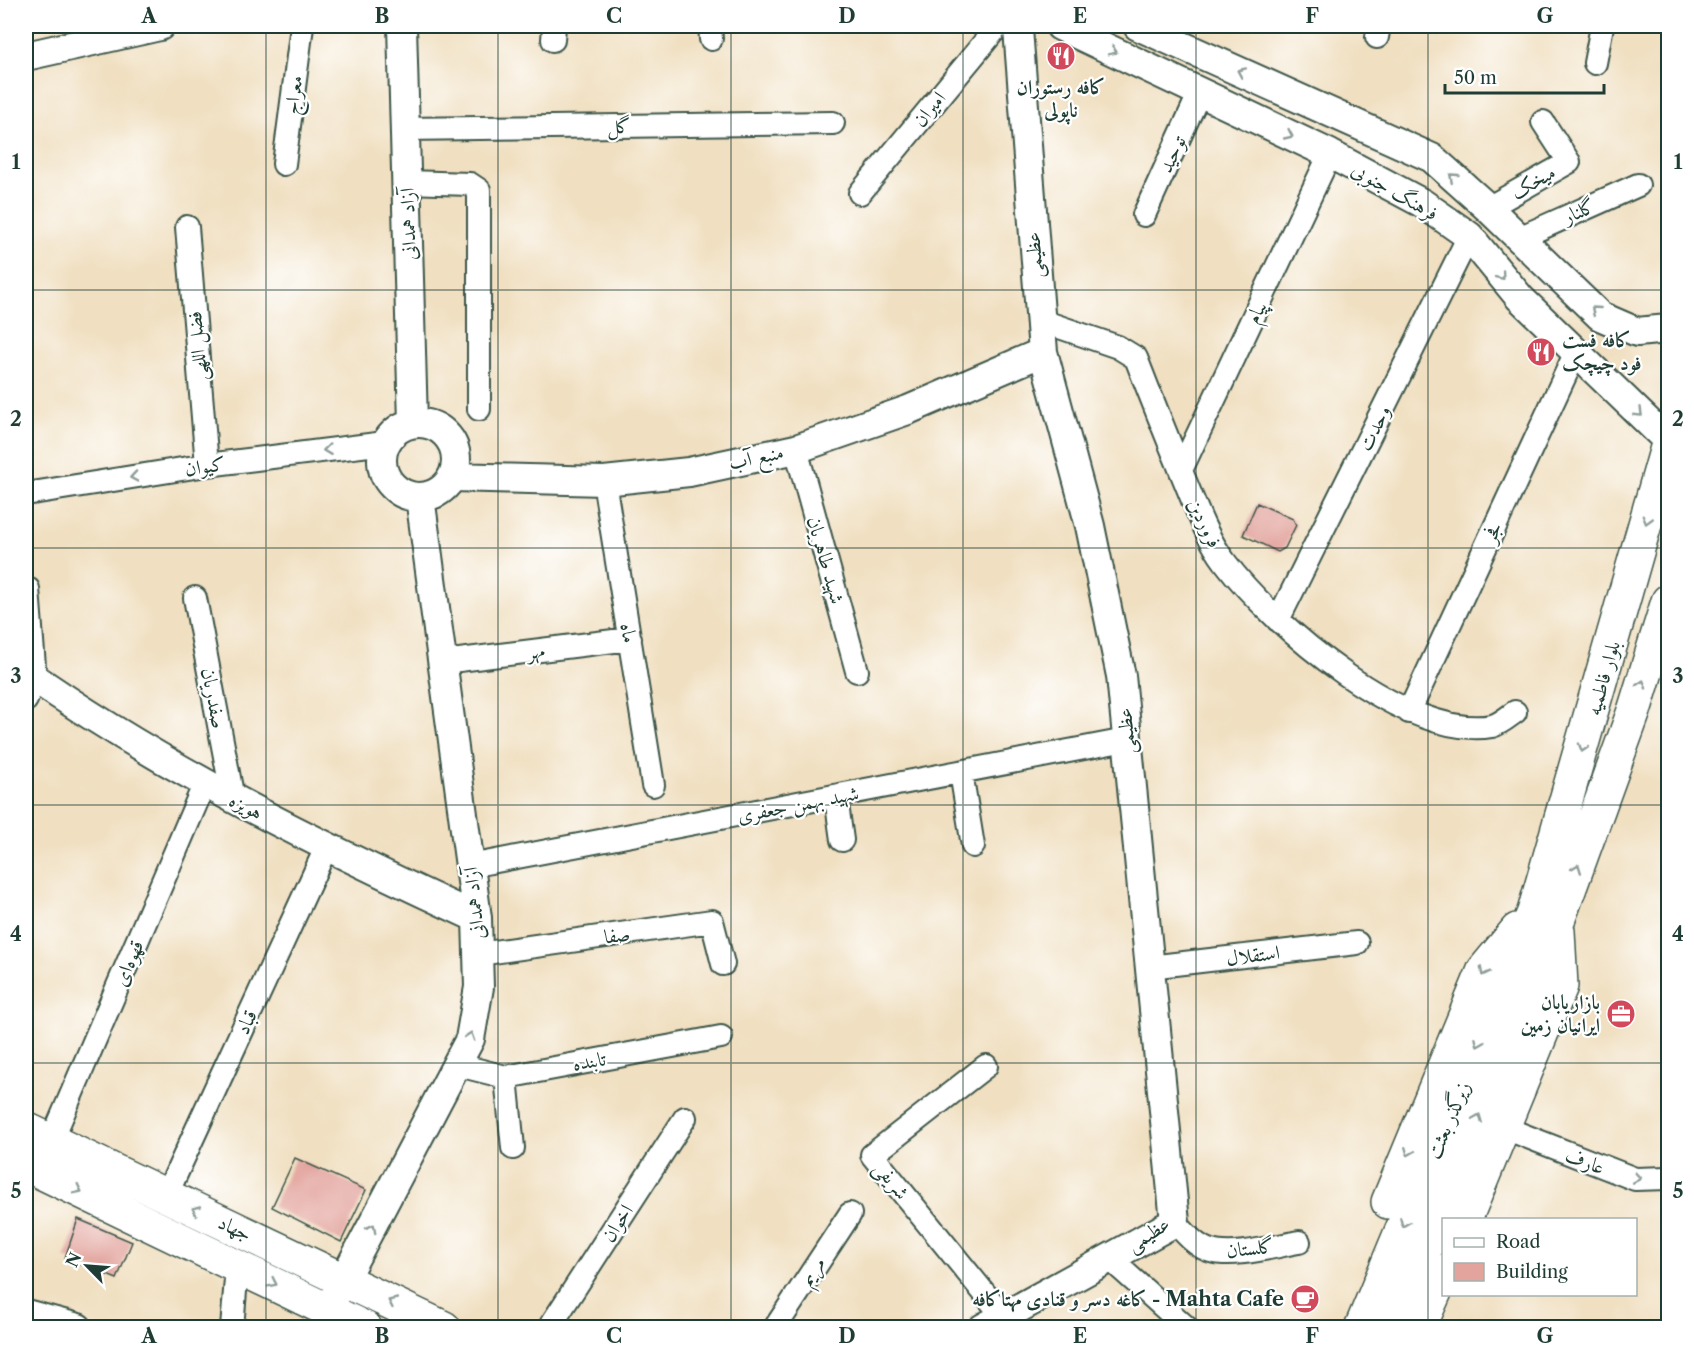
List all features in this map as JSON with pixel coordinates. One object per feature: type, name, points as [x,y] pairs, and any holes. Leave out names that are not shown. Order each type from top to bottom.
[{"type":"main road","name":"بلوار فاطمیه","points":[[1546,917],[1668,443]]},
{"type":"main road","name":"بلوار فاطمیه","points":[[1546,917],[1634,711],[1668,602]]},
{"type":"main road","points":[[1337,1328],[1484,970],[1546,917],[1561,986],[1466,1218]]},
{"type":"main road","name":"زیرگذر بعثت","points":[[1361,1328],[1546,917]]},
{"type":"main road","name":"زیرگذر بعثت","points":[[1393,1328],[1546,917]]},
{"type":"main road","name":"جهاد","points":[[38,1136],[444,1328]]},
{"type":"main road","name":"جهاد","points":[[26,1165],[237,1266],[327,1318],[365,1328]]},
{"type":"main road","points":[[1419,1328],[1442,1273]]},
{"type":"street","name":"معراج","points":[[284,164],[302,26]]},
{"type":"street","name":"آزاد همدانی","points":[[402,26],[413,423]]},
{"type":"street","name":"امیران","points":[[860,193],[1017,26]]},
{"type":"street","name":"عظیمی","points":[[1001,1324],[1109,1258],[1175,1222],[1121,676],[1090,526],[1043,352],[1017,26]]},
{"type":"street","name":"فرهنگ جنوبی","points":[[1060,26],[1330,154],[1422,203],[1469,236],[1520,298],[1668,443]]},
{"type":"street","name":"فرهنگ جنوبی","points":[[1138,26],[1432,158],[1600,315],[1637,332],[1668,329]]},
{"type":"street","points":[[1595,63],[1602,26]]},
{"type":"street","points":[[26,56],[144,27]]},
{"type":"street","name":"توحید","points":[[1144,215],[1200,92]]},
{"type":"street","name":"میخک","points":[[1488,208],[1569,162],[1543,122]]},
{"type":"street","name":"گل","points":[[404,129],[833,123]]},
{"type":"street","name":"پیام","points":[[1181,470],[1330,154]]},
{"type":"street","points":[[407,182],[470,184],[480,190],[479,409]]},
{"type":"street","name":"گلنار","points":[[1519,237],[1638,185]]},
{"type":"street","name":"فضل اللهی","points":[[187,227],[207,465]]},
{"type":"street","name":"وحدت","points":[[1278,620],[1469,236]]},
{"type":"street","name":"فروردین","points":[[1039,320],[1118,347],[1136,358],[1202,521],[1225,562],[1278,620],[1315,653],[1409,712],[1463,726],[1494,726],[1515,712]]},
{"type":"street","name":"فجر","points":[[1409,712],[1576,351]]},
{"type":"street","name":"منبع آب","points":[[452,477],[604,481],[689,472],[795,448],[908,410],[1043,352]]},
{"type":"street","points":[[413,423],[436,426],[453,443],[456,466],[452,477],[439,491],[420,497],[396,489],[388,480],[383,468],[382,455],[386,443],[402,426],[413,423]]},
{"type":"street","name":"کیوان","points":[[26,494],[207,465],[386,443]]},
{"type":"street","name":"شهید طاهریان","points":[[795,448],[857,671]]},
{"type":"street","name":"ماه","points":[[604,481],[653,785]]},
{"type":"street","name":"آزاد همدانی","points":[[327,1318],[344,1280],[471,1039],[476,1016],[479,954],[477,918],[420,497]]},
{"type":"street","points":[[28,589],[28,684]]},
{"type":"street","name":"صفدریان","points":[[195,598],[233,799]]},
{"type":"street","name":"مهر","points":[[442,662],[630,639]]},
{"type":"street","name":"هویزه","points":[[28,684],[204,785],[326,848],[477,918]]},
{"type":"street","name":"شهید بهمن جعفری","points":[[470,866],[1126,740]]},
{"type":"street","points":[[961,772],[972,846]]},
{"type":"street","name":"قهوه‌ای","points":[[38,1136],[204,785]]},
{"type":"street","points":[[836,796],[842,840]]},
{"type":"street","name":"قباد","points":[[166,1196],[326,848]]},
{"type":"street","name":"صفا","points":[[479,954],[712,921],[723,964]]},
{"type":"street","name":"استقلال","points":[[1149,967],[1356,943]]},
{"type":"street","name":"تابنده","points":[[458,1065],[506,1077],[721,1037]]},
{"type":"street","name":"شریفی","points":[[986,1066],[872,1155],[1001,1324]]},
{"type":"street","points":[[506,1077],[513,1148]]},
{"type":"street","name":"اخوان","points":[[549,1328],[685,1118]]},
{"type":"street","name":"عارف","points":[[1504,1128],[1635,1179],[1668,1178]]},
{"type":"street","name":"مریم","points":[[775,1328],[849,1214]]},
{"type":"street","name":"گلستان","points":[[1175,1222],[1190,1238],[1210,1251],[1241,1252],[1299,1242]]},
{"type":"street","points":[[1109,1258],[1187,1328]]},
{"type":"street","points":[[232,1328],[237,1266]]},
{"type":"street","points":[[26,1314],[78,1328]]},
{"type":"building","points":[[1257,503],[1293,519],[1296,525],[1285,548],[1278,552],[1243,535]]},
{"type":"building","points":[[295,1158],[366,1190],[341,1242],[272,1207]]},
{"type":"building","points":[[78,1219],[132,1242],[117,1279],[65,1258]]},
{"type":"place","name":"کافه رستوران ناپولی","points":[[1061,56]]},
{"type":"place","name":"کافه فست فود چیچک","points":[[1541,352]]},
{"type":"place","name":"بازاریابان ایرانیان زمین","points":[[1621,1014]]},
{"type":"place","name":"کاغه دسر و قنادی مهتاکافه - Mahta Cafe","points":[[1305,1299]]}]
